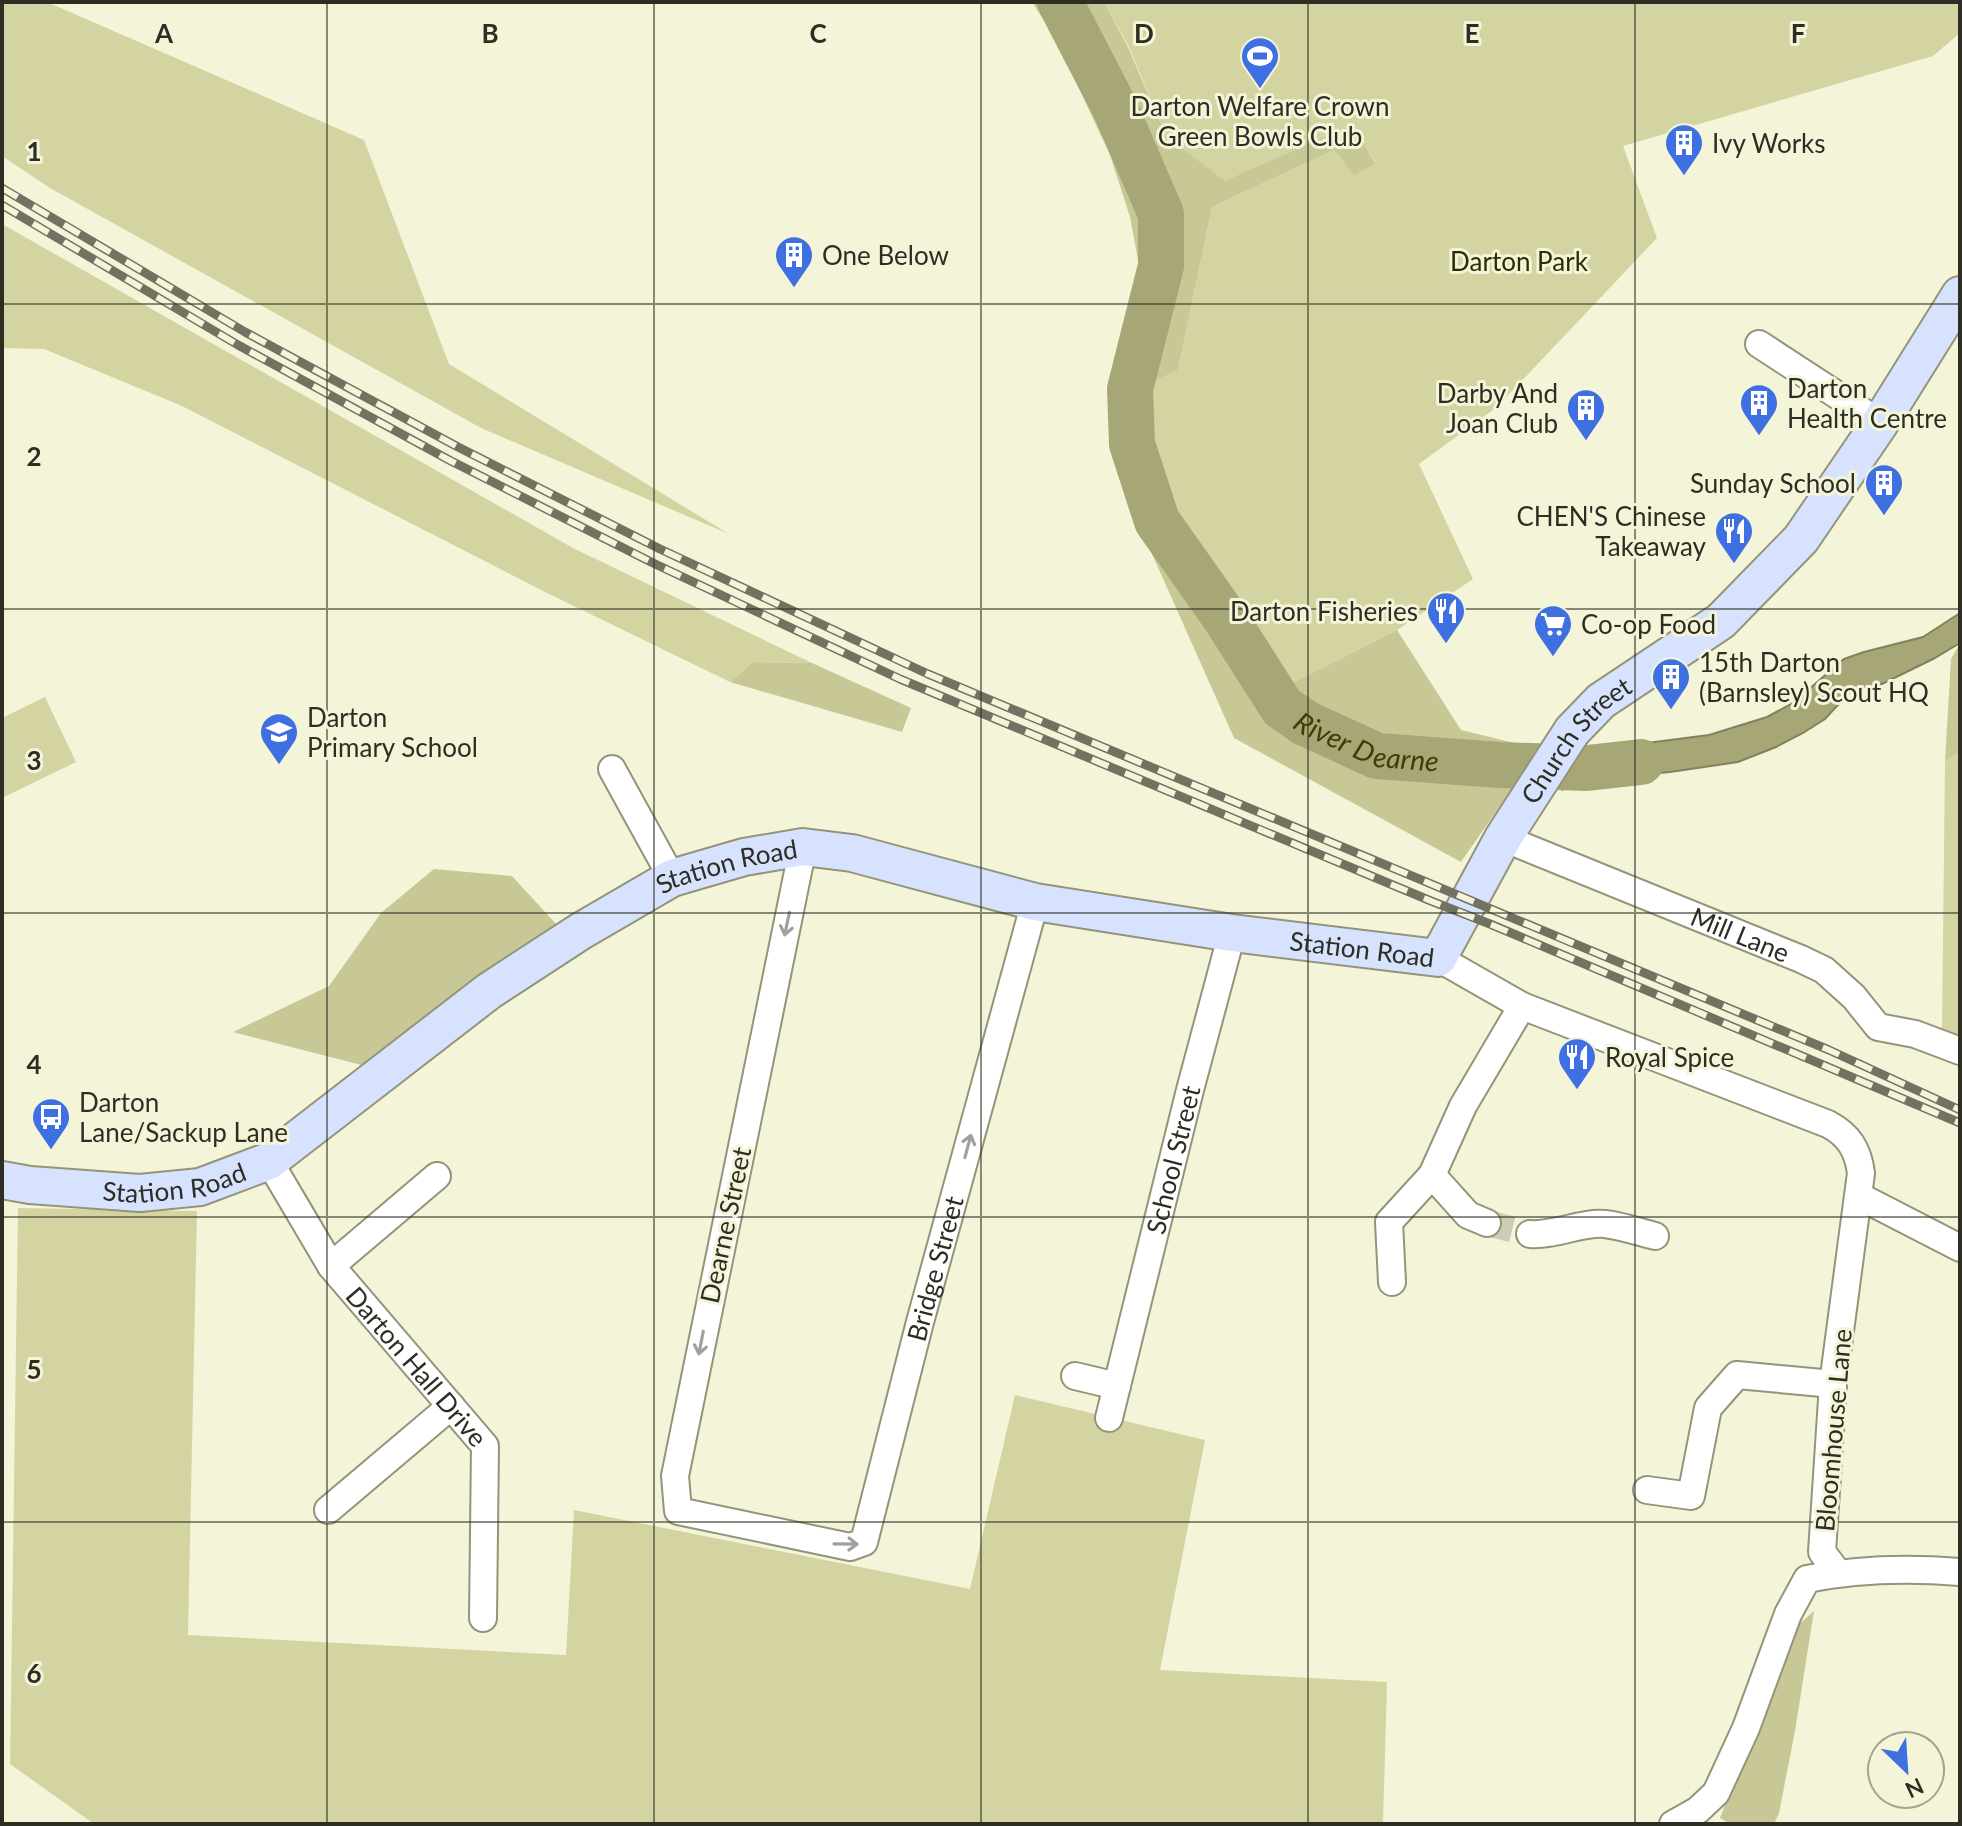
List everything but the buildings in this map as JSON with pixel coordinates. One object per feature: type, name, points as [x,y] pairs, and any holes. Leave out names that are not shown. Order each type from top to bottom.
[{"type":"main road","name":"Church Street","points":[[1438,958],[1503,838],[1572,731],[1601,701],[1721,621],[1801,539],[1880,423],[1960,295]]},
{"type":"main road","name":"Station Road","points":[[2,1180],[140,1193],[200,1187],[269,1161],[489,991],[581,931],[672,878],[744,857],[803,847],[852,853],[1035,902],[1232,933],[1438,958]]},
{"type":"street","points":[[1759,344],[1880,423]]},
{"type":"street","points":[[612,769],[672,878]]},
{"type":"street","name":"Mill Lane","points":[[1503,838],[1801,959],[1824,970],[1854,997],[1878,1027],[1915,1034],[1960,1051]]},
{"type":"street","name":"Dearne Street","points":[[771,1529],[678,1511],[675,1476],[803,847]]},
{"type":"street","name":"Bridge Street","points":[[771,1529],[850,1547],[864,1542],[920,1322],[1035,902]]},
{"type":"street","name":"School Street","points":[[1109,1418],[1232,933]]},
{"type":"street","name":"Station Road","points":[[1438,958],[1522,1006],[1828,1124]]},
{"type":"street","points":[[1392,1282],[1389,1222],[1432,1175],[1463,1106],[1522,1006]]},
{"type":"street","name":"Bloomhouse Lane","points":[[1828,1124],[1843,1132],[1853,1145],[1860,1159],[1861,1173],[1833,1384],[1822,1552],[1838,1573]]},
{"type":"street","name":"Darton Hall Drive","points":[[269,1161],[331,1266],[485,1446],[483,1618]]},
{"type":"street","points":[[1432,1175],[1468,1215],[1487,1223]]},
{"type":"street","name":"Darton Hall Drive","points":[[331,1266],[437,1176]]},
{"type":"street","points":[[1859,1196],[1960,1248]]},
{"type":"street","points":[[1530,1234],[1541,1235],[1605,1224],[1655,1236]]},
{"type":"street","points":[[1647,1490],[1691,1496],[1708,1408],[1737,1375],[1833,1384]]},
{"type":"street","points":[[1075,1376],[1117,1386]]},
{"type":"street","points":[[328,1510],[451,1406]]},
{"type":"street","points":[[1673,1824],[1698,1810],[1716,1793],[1746,1728],[1788,1614],[1807,1579],[1838,1573],[1960,1572]]},
{"type":"green space","points":[[2,2],[47,2],[364,140],[449,364],[729,534],[481,428],[50,188],[2,156]]},
{"type":"green space","name":"Darton Park","points":[[1104,2],[1960,2],[1960,33],[1933,56],[1623,146],[1657,238],[1497,407],[1419,464],[1473,579],[1397,630],[1292,683],[1169,518],[1147,444],[1153,382],[1178,370],[1212,207],[1334,150],[1354,176],[1375,162],[1351,126],[1225,182],[1166,136],[1129,47]]},
{"type":"green space","points":[[2,224],[573,548],[812,663],[753,662],[730,682],[543,591],[182,406],[44,349],[2,348]]},
{"type":"green space","points":[[45,697],[76,762],[2,798],[2,718]]},
{"type":"green space","points":[[1960,752],[1960,1038],[1942,1031],[1945,761]]},
{"type":"green space","points":[[18,1208],[197,1211],[188,1635],[566,1655],[574,1510],[970,1589],[1015,1395],[1205,1440],[1160,1670],[1387,1682],[1383,1824],[94,1824],[10,1764]]},
{"type":"shaded area","points":[[1032,2],[1104,2],[1128,47],[1166,136],[1225,181],[1352,125],[1375,163],[1354,176],[1334,150],[1212,207],[1178,370],[1153,382],[1147,444],[1169,519],[1292,683],[1397,630],[1461,730],[1540,749],[1461,862],[1234,738],[1124,491],[1117,412],[1142,282],[1130,217],[1110,155],[1056,39]]},
{"type":"shaded area","points":[[1960,613],[1960,643],[1880,685],[1856,689],[1825,719],[1776,747],[1738,762],[1588,780],[1564,789],[1597,746],[1608,748],[1709,735],[1767,717],[1793,703],[1844,659],[1923,637]]},
{"type":"shaded area","points":[[1960,643],[1960,752],[1945,761],[1951,659]]},
{"type":"shaded area","points":[[753,662],[812,663],[911,708],[902,732],[730,682]]},
{"type":"shaded area","points":[[434,869],[512,876],[558,926],[377,1069],[233,1032],[329,986],[381,913]]},
{"type":"shaded area","points":[[1814,1611],[1779,1813],[1774,1824],[1730,1824],[1720,1818],[1790,1632]]},
{"type":"waterway","name":"River Dearne","points":[[1060,2],[1116,110],[1161,214],[1161,266],[1130,389],[1132,444],[1157,521],[1224,616],[1282,707],[1305,723],[1377,756],[1587,768],[1641,762]]},
{"type":"tunnel","points":[[1487,1223],[1530,1234]]},
{"type":"railway","points":[[2,188],[245,332],[458,447],[660,549],[928,674],[1829,1050],[1960,1110]]},
{"type":"railway","points":[[2,205],[238,345],[451,461],[653,563],[900,679],[1960,1123]]},
{"type":"place","name":"Darton Welfare Crown Green Bowls Club","points":[[1260,90]]},
{"type":"place","name":"Ivy Works","points":[[1684,177]]},
{"type":"place","name":"One Below","points":[[794,289]]},
{"type":"place","name":"Darton Health Centre","points":[[1759,437]]},
{"type":"place","name":"Darby And Joan Club","points":[[1586,442]]},
{"type":"place","name":"Sunday School","points":[[1884,517]]},
{"type":"place","name":"CHEN'S Chinese Takeaway","points":[[1734,565]]},
{"type":"place","name":"Darton Fisheries","points":[[1446,645]]},
{"type":"place","name":"Co-op Food","points":[[1553,658]]},
{"type":"place","name":"15th Darton (Barnsley) Scout HQ","points":[[1671,711]]},
{"type":"place","name":"Darton Primary School","points":[[279,766]]},
{"type":"place","name":"Royal Spice","points":[[1577,1091]]},
{"type":"place","name":"Darton Lane/Sackup Lane","points":[[51,1151]]}]
